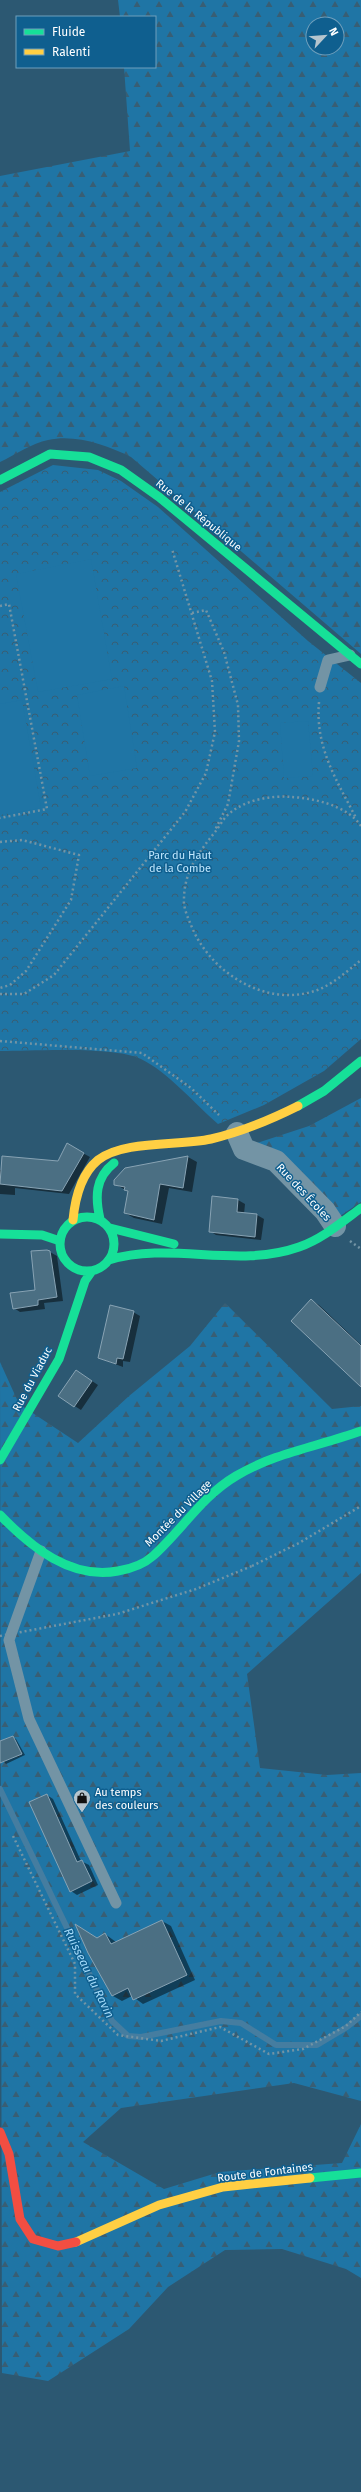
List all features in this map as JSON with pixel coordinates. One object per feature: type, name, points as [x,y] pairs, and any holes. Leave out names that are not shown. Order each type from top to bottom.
[{"type":"main road","name":"Rue de la République","points":[[0,480],[50,454],[89,458],[122,470],[159,496],[361,664]]},
{"type":"main road","points":[[361,1061],[343,1078],[295,1108],[237,1133],[158,1147],[123,1150],[106,1156],[94,1164],[82,1180],[70,1223],[60,1241],[62,1254],[69,1264],[84,1271],[92,1271],[109,1260],[124,1254],[150,1251],[204,1253],[231,1256],[274,1253],[295,1249],[361,1208]]},
{"type":"main road","points":[[100,1219],[96,1205],[97,1184],[103,1171],[124,1159],[158,1147]]},
{"type":"main road","points":[[4,1234],[70,1223],[86,1216],[100,1219],[110,1228],[153,1238],[204,1253]]},
{"type":"main road","points":[[109,1260],[115,1244],[110,1228]]},
{"type":"main road","points":[[4,1234],[42,1235],[60,1241]]},
{"type":"main road","points":[[68,1276],[69,1264]]},
{"type":"main road","name":"Rue du Viaduc","points":[[0,1460],[45,1386],[59,1359],[85,1281],[92,1271]]},
{"type":"main road","name":"Rue du Viaduc","points":[[69,1328],[70,1294]]},
{"type":"main road","name":"Montée du Village","points":[[0,1515],[10,1527],[52,1559],[77,1570],[103,1573],[126,1570],[149,1559],[218,1488],[237,1475],[361,1431]]},
{"type":"main road","name":"Route de Fontaines","points":[[0,2132],[9,2154],[20,2219],[33,2239],[58,2246],[83,2240],[159,2205],[223,2187],[361,2173]]},
{"type":"street","name":"Rue des Écoles","points":[[237,1133],[244,1149],[276,1161],[325,1211],[331,1228]]},
{"type":"lane","points":[[320,687],[328,660],[350,655]]},
{"type":"lane","points":[[41,1551],[9,1640],[29,1719],[116,1903]]},
{"type":"path","points":[[0,994],[24,994],[54,975],[185,812],[206,773],[215,732],[212,680],[172,549]]},
{"type":"path","points":[[0,606],[9,604],[47,809],[0,818]]},
{"type":"path","points":[[192,613],[206,610],[224,652],[238,705],[238,740],[228,804],[213,834]]},
{"type":"path","points":[[320,687],[319,738],[335,778],[361,826]]},
{"type":"path","points":[[356,819],[326,803],[305,798],[278,797],[258,799],[230,812],[194,859],[183,900],[195,937],[221,969],[250,986],[284,995],[307,993],[328,985],[361,960]]},
{"type":"path","points":[[0,842],[22,840],[79,854],[71,900],[26,971],[10,985],[0,988]]},
{"type":"path","points":[[0,1041],[142,1053],[191,1088],[237,1133]]},
{"type":"path","points":[[0,1636],[117,1614],[196,1589],[252,1566],[299,1543],[361,1506]]},
{"type":"path","points":[[13,1836],[75,1964],[75,1994],[118,2035],[161,2041],[220,2027],[269,2054],[303,2049],[346,2026],[361,2012]]},
{"type":"green space","points":[[118,0],[361,0],[361,654],[131,457],[111,448],[91,442],[69,438],[48,440],[36,444],[0,462],[0,176],[130,151],[124,68],[156,68],[156,16],[120,16]]},
{"type":"green space","name":"Parc du Haut de la Combe","points":[[53,465],[98,470],[121,481],[158,507],[308,641],[361,683],[361,1039],[324,1071],[264,1105],[218,1124],[171,1080],[141,1059],[112,1052],[73,1050],[0,1051],[0,492]]},
{"type":"green space","points":[[91,559],[112,679],[38,692],[16,574]]},
{"type":"green space","points":[[124,686],[137,768],[90,776],[77,695]]},
{"type":"green space","points":[[22,700],[41,808],[0,815],[0,704]]},
{"type":"green space","points":[[308,721],[313,776],[284,778],[280,723]]},
{"type":"green space","points":[[361,1098],[361,1202],[340,1216],[251,1145],[309,1126]]},
{"type":"green space","points":[[225,1303],[332,1409],[361,1406],[361,1573],[247,1674],[260,1768],[327,1775],[361,1773],[361,2101],[294,2083],[121,2108],[83,2142],[164,2189],[220,2172],[342,2163],[361,2124],[361,2278],[346,2269],[282,2249],[225,2250],[168,2287],[129,2329],[48,2381],[2,2373],[0,1362],[19,1404],[78,1443],[129,1396],[190,1346]]},
{"type":"building","points":[[67,1143],[84,1153],[62,1191],[0,1184],[2,1156],[58,1161]]},
{"type":"building","points":[[188,1156],[183,1188],[160,1184],[154,1220],[124,1213],[128,1191],[124,1190],[125,1187],[114,1185],[114,1180],[125,1168]]},
{"type":"building","points":[[212,1196],[238,1199],[237,1212],[257,1214],[255,1237],[209,1232]]},
{"type":"building","points":[[31,1251],[50,1251],[57,1297],[38,1300],[38,1305],[13,1309],[10,1293],[35,1290]]},
{"type":"building","points":[[311,1299],[361,1346],[361,1387],[291,1321]]},
{"type":"building","points":[[110,1305],[134,1311],[123,1359],[117,1358],[116,1364],[98,1358]]},
{"type":"building","points":[[76,1370],[92,1381],[74,1407],[58,1396]]},
{"type":"building","points":[[13,1736],[22,1754],[0,1763],[0,1741]]},
{"type":"building","points":[[47,1794],[77,1862],[82,1860],[92,1881],[70,1892],[29,1802]]},
{"type":"building","points":[[162,1920],[187,1975],[133,2000],[128,1988],[112,1996],[88,1953],[75,1924],[97,1938],[105,1933],[111,1944]]},
{"type":"waterway","name":"Ruisseau du Ravin","points":[[0,1789],[112,2021],[128,2036],[141,2037],[221,2021],[241,2023],[276,2045],[317,2045],[347,2027],[361,2016]]},
{"type":"traffic: fast","points":[[0,480],[50,454],[89,457],[121,470],[159,497],[361,664]]},
{"type":"traffic: fast","points":[[298,1106],[324,1091],[361,1061]]},
{"type":"traffic: fast","points":[[100,1219],[97,1203],[98,1188],[103,1175],[114,1163]]},
{"type":"traffic: fast","points":[[109,1260],[132,1255],[156,1253],[228,1256],[252,1256],[276,1253],[299,1247],[316,1240],[361,1208]]},
{"type":"traffic: fast","points":[[82,1217],[92,1217],[102,1221],[110,1229],[114,1239],[114,1244],[114,1249],[110,1259],[102,1267],[92,1271],[82,1271],[72,1267],[64,1259],[60,1249],[60,1239],[64,1229],[72,1221],[82,1217]]},
{"type":"traffic: fast","points":[[110,1228],[174,1244]]},
{"type":"traffic: fast","points":[[0,1234],[42,1235],[60,1241]]},
{"type":"traffic: fast","points":[[0,1460],[59,1359],[85,1281],[92,1271]]},
{"type":"traffic: fast","points":[[0,1515],[25,1539],[53,1558],[68,1566],[84,1571],[101,1572],[123,1570],[141,1564],[153,1556],[202,1503],[236,1476],[266,1461],[361,1431]]},
{"type":"traffic: fast","points":[[310,2178],[361,2173]]},
{"type":"traffic: slow","points":[[73,1220],[77,1195],[87,1172],[98,1160],[109,1154],[136,1146],[211,1139],[255,1125],[298,1106]]},
{"type":"traffic: slow","points":[[76,2242],[159,2205],[223,2187],[310,2178]]},
{"type":"traffic: jam","points":[[0,2132],[9,2154],[20,2219],[33,2239],[58,2246],[76,2242]]},
{"type":"place","name":"Au temps des couleurs","points":[[82,1813]]}]
